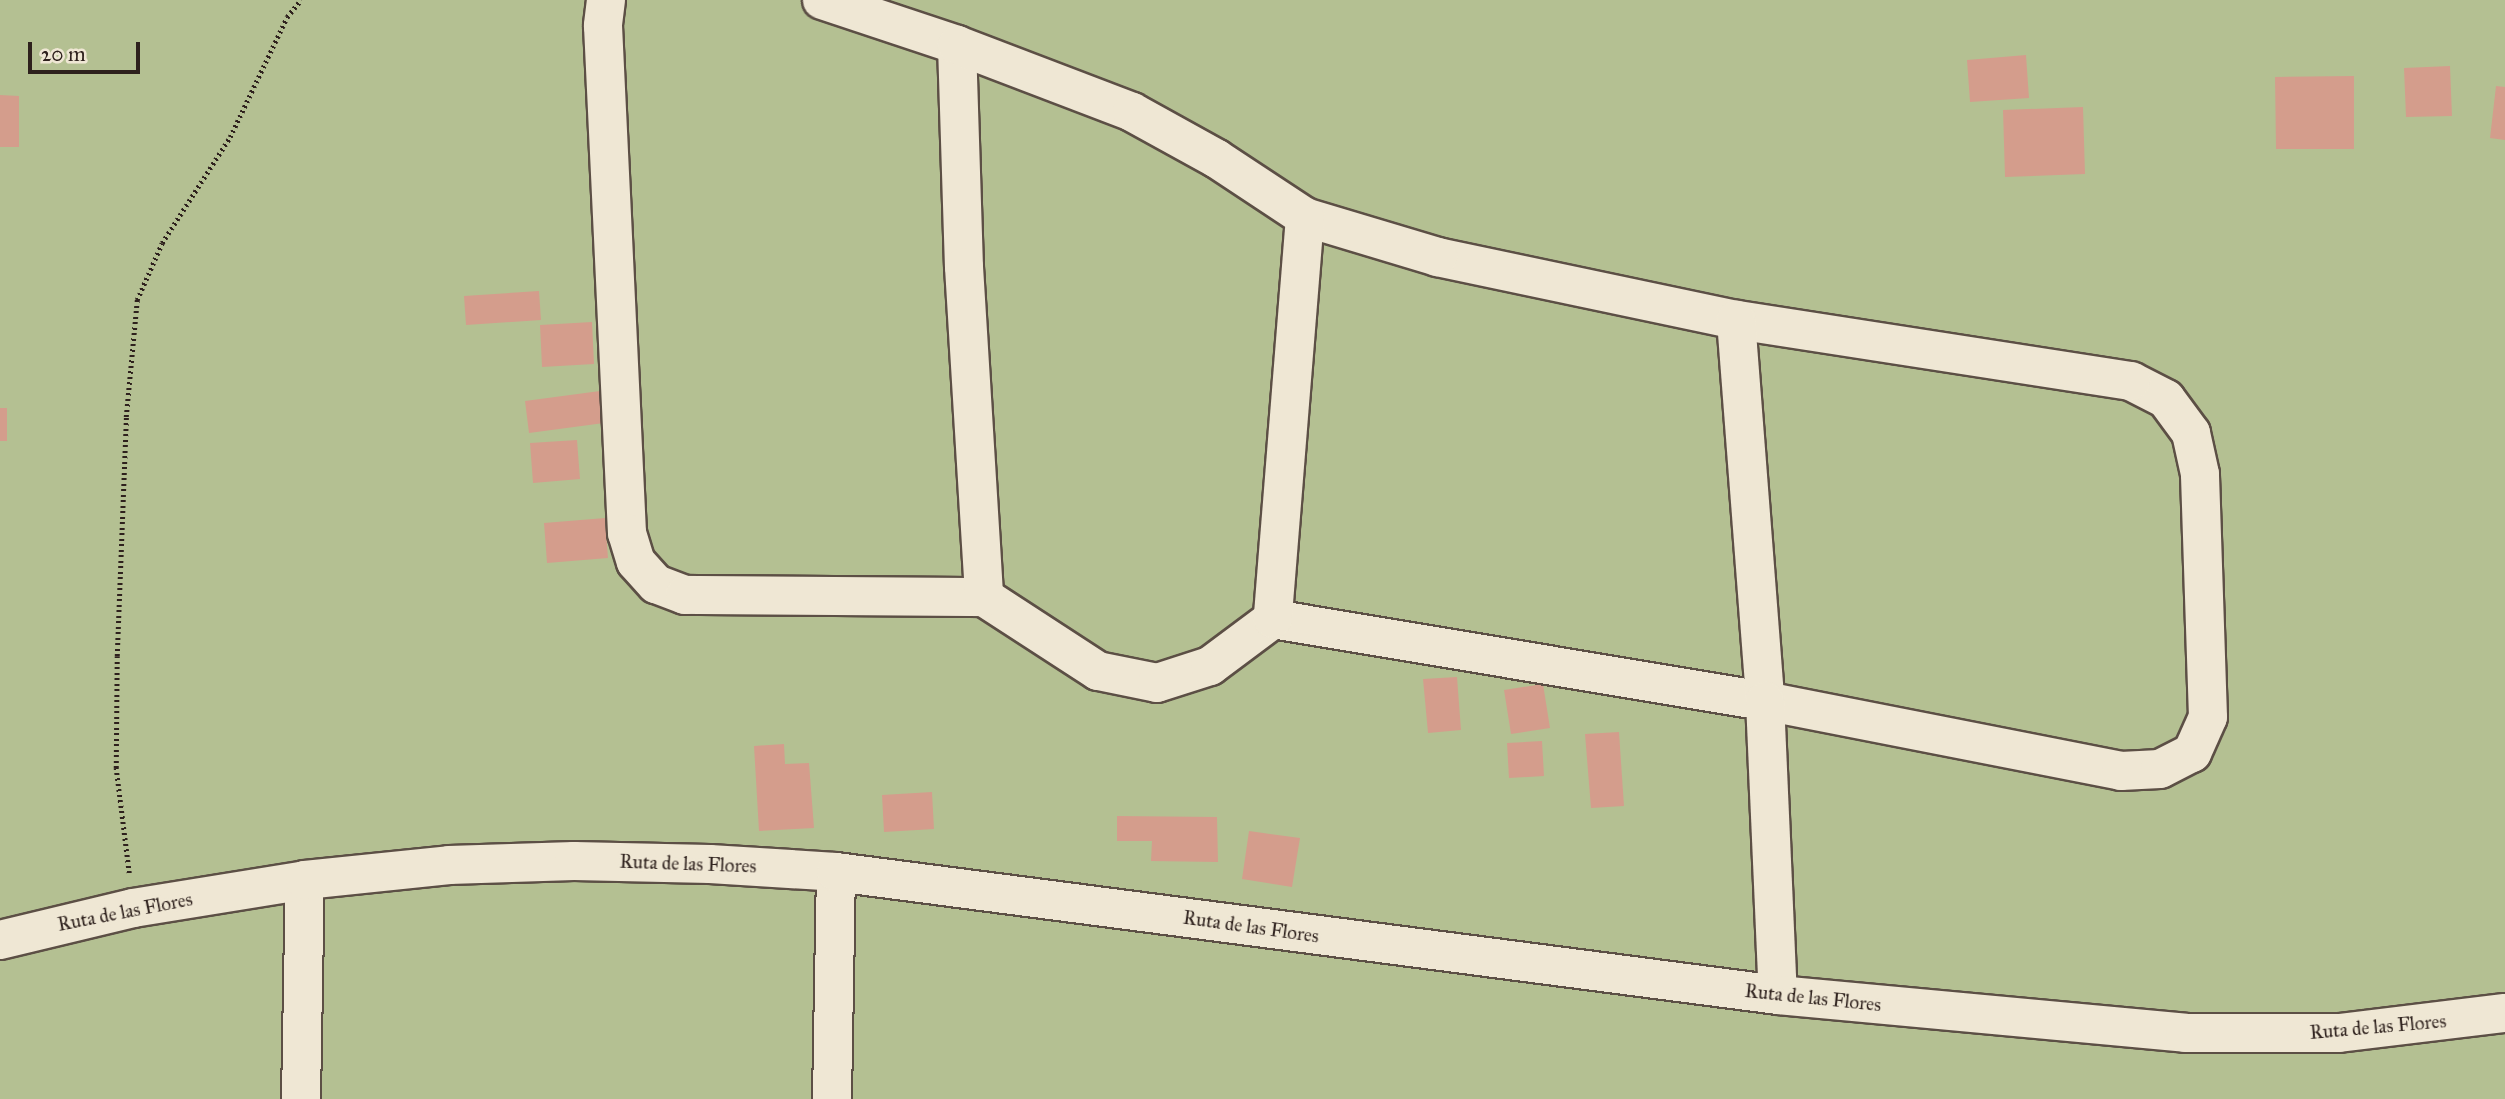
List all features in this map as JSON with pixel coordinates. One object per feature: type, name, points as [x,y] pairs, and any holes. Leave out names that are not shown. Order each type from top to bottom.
[{"type":"street","points":[[606,0],[604,40],[627,533],[636,562],[656,584],[685,595],[984,597],[1098,671],[1157,683],[1210,666],[1273,619],[1765,701],[2121,771],[2160,769],[2192,752],[2208,718],[2200,474],[2191,433],[2166,399],[2130,381],[1736,320],[1438,257],[1305,217],[1217,159],[1132,112],[957,45],[822,0]]},
{"type":"street","points":[[957,45],[964,267],[984,597]]},
{"type":"street","points":[[1273,619],[1305,217]]},
{"type":"street","points":[[1736,320],[1765,701],[1778,995]]},
{"type":"street","name":"Ruta de las Flores","points":[[0,940],[133,908],[305,880],[449,865],[574,861],[836,872],[1778,995],[2185,1033],[2339,1033],[2505,1013]]},
{"type":"street","points":[[832,1099],[836,872]]},
{"type":"street","points":[[301,1099],[305,880]]},
{"type":"path","points":[[133,908],[116,755],[126,416],[136,300],[162,243],[230,137],[287,17],[301,0]]},
{"type":"green space","points":[[0,0],[2505,0],[2505,1099],[0,1099]]},
{"type":"building","points":[[2026,55],[2029,98],[1970,102],[1967,60]]},
{"type":"building","points":[[2450,66],[2452,116],[2406,117],[2404,68]]},
{"type":"building","points":[[2354,76],[2354,149],[2276,149],[2275,77]]},
{"type":"building","points":[[2496,86],[2505,87],[2505,140],[2490,138]]},
{"type":"building","points":[[0,95],[19,96],[19,147],[0,147]]},
{"type":"building","points":[[2083,107],[2085,174],[2005,177],[2003,110]]},
{"type":"building","points":[[539,291],[541,320],[466,325],[464,296]]},
{"type":"building","points":[[592,322],[594,364],[542,367],[540,325]]},
{"type":"building","points":[[600,391],[604,423],[529,433],[525,401]]},
{"type":"building","points":[[0,408],[7,408],[7,441],[0,441]]},
{"type":"building","points":[[577,440],[580,479],[533,483],[530,443]]},
{"type":"building","points":[[605,518],[608,558],[547,563],[544,523]]},
{"type":"building","points":[[1457,677],[1461,730],[1428,733],[1423,679]]},
{"type":"building","points":[[1543,684],[1550,728],[1511,734],[1504,690]]},
{"type":"building","points":[[1619,732],[1624,806],[1591,808],[1585,734]]},
{"type":"building","points":[[1542,741],[1544,776],[1509,778],[1507,743]]},
{"type":"building","points":[[784,744],[785,764],[809,763],[814,828],[759,831],[754,746]]},
{"type":"building","points":[[932,792],[934,829],[884,832],[882,795]]},
{"type":"building","points":[[1117,816],[1217,817],[1218,862],[1151,861],[1152,841],[1117,841]]},
{"type":"building","points":[[1249,831],[1300,838],[1292,887],[1242,879]]}]
